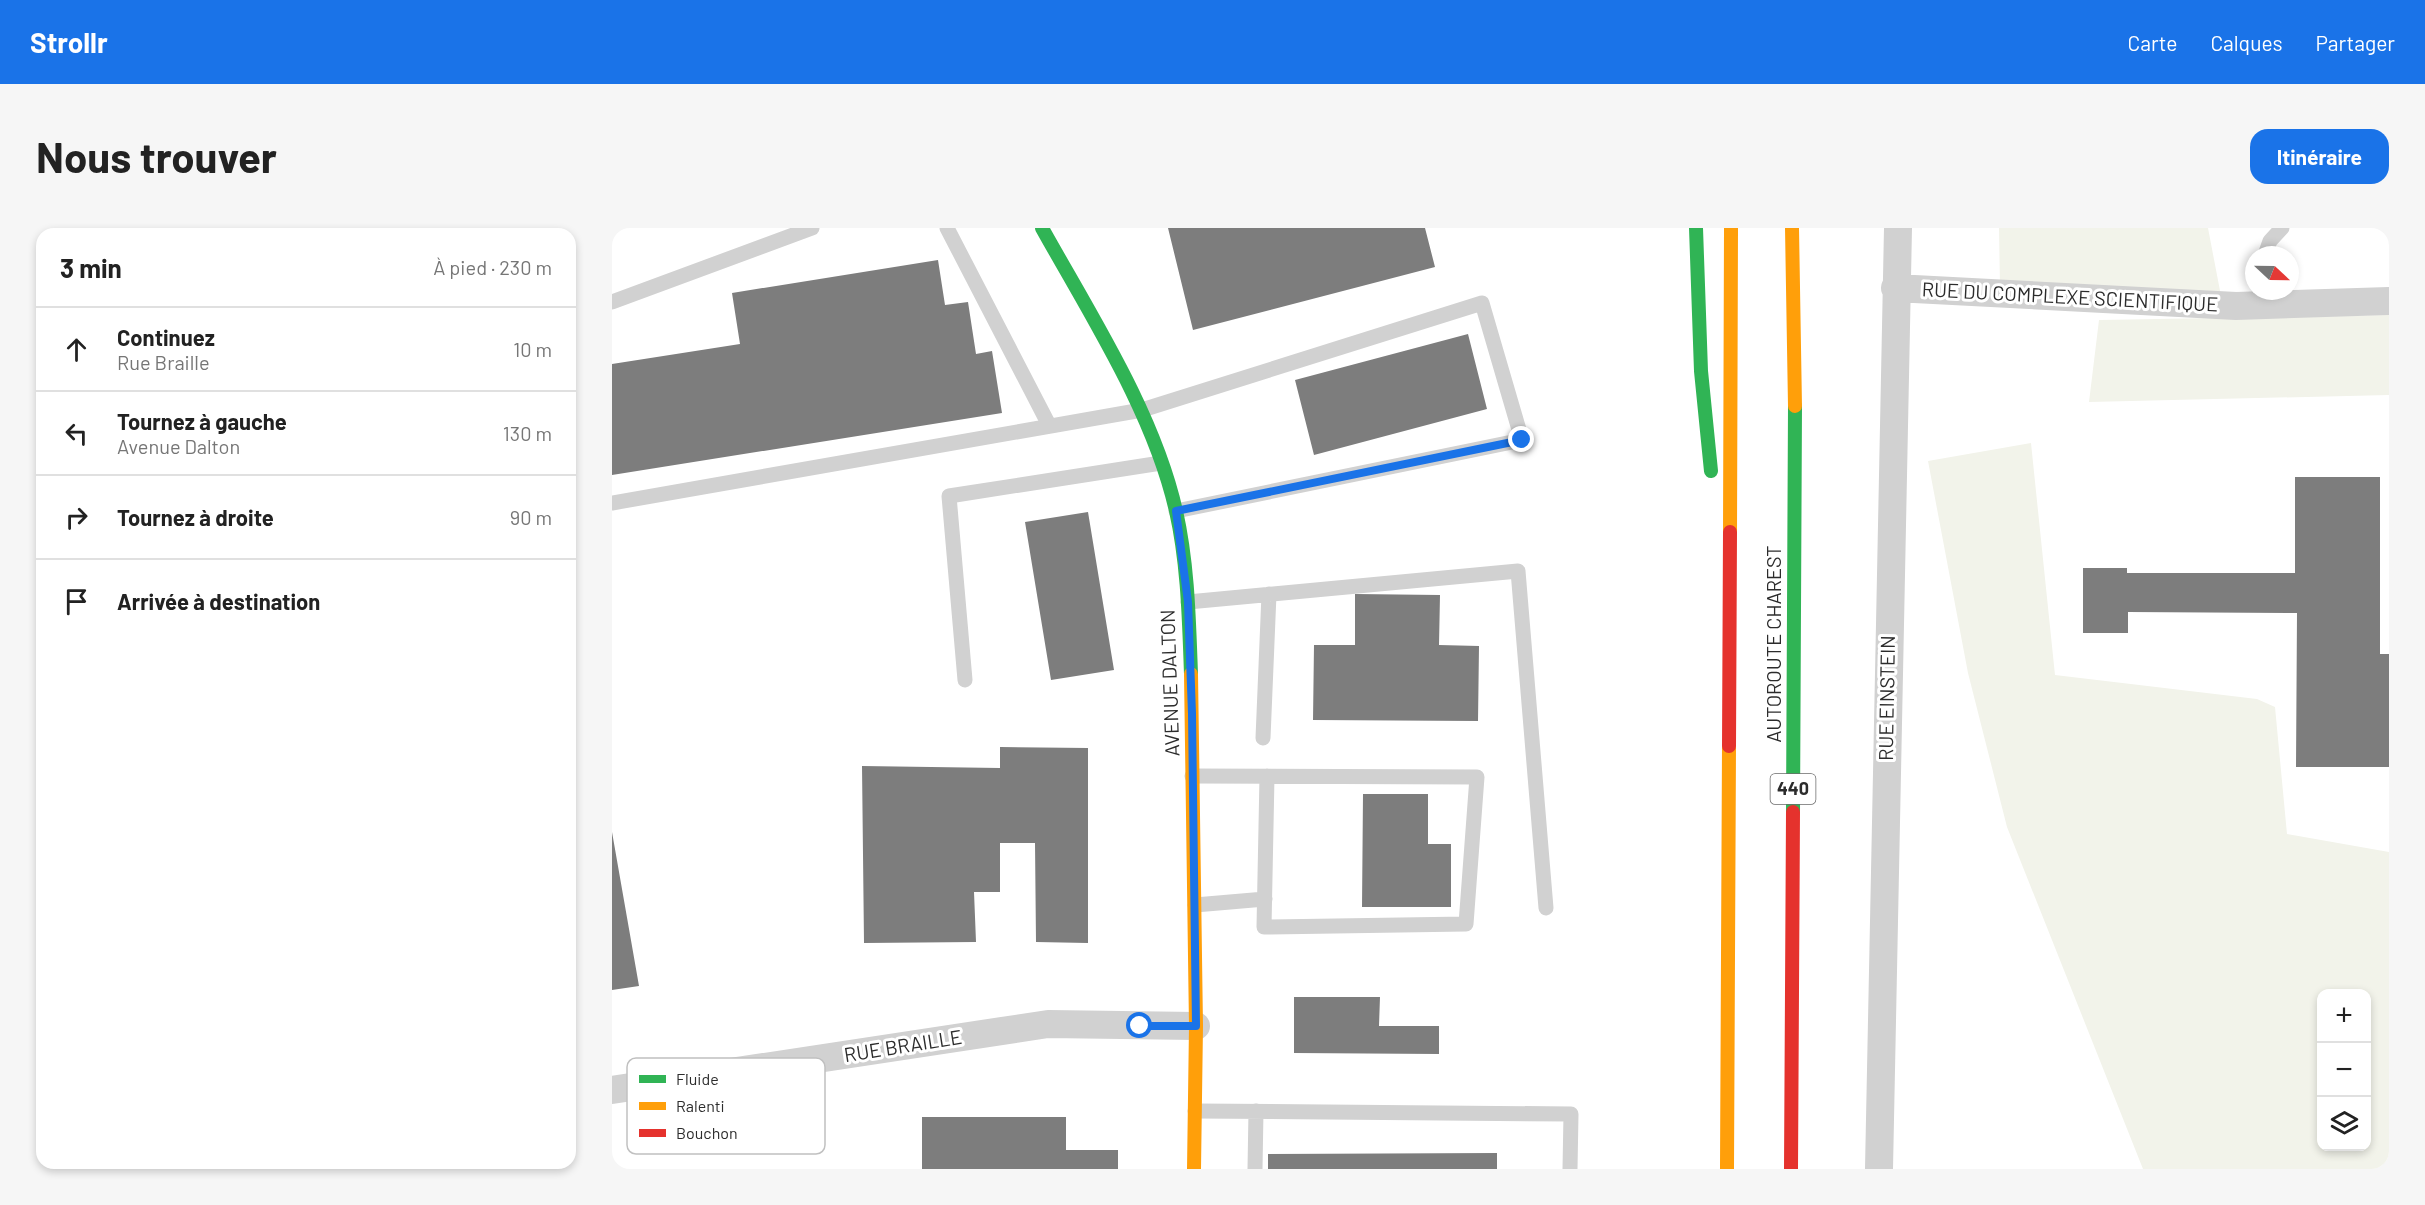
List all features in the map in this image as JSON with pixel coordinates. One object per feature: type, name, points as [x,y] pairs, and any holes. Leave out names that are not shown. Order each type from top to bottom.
[{"type":"main road","name":"AVENUE DALTON","points":[[1042,228],[1142,410],[1176,511],[1188,602],[1196,905],[1194,1169]]},
{"type":"main road","points":[[1696,228],[1701,371],[1713,488]]},
{"type":"main road","points":[[1727,1169],[1731,228]]},
{"type":"main road","name":"AUTOROUTE CHAREST","points":[[1791,1169],[1795,410],[1792,228]]},
{"type":"main road","points":[[1795,410],[1807,239]]},
{"type":"main road","points":[[1716,511],[1729,640]]},
{"type":"street","name":"RUE EINSTEIN","points":[[1879,1169],[1898,228]]},
{"type":"street","name":"RUE DU COMPLEXE SCIENTIFIQUE","points":[[1895,288],[2236,306],[2264,300]]},
{"type":"street","name":"RUE DU COMPLEXE SCIENTIFIQUE","points":[[2299,299],[2389,301]]},
{"type":"street","name":"RUE BRAILLE","points":[[823,1058],[1048,1024],[1196,1026]]},
{"type":"street","name":"RUE BRAILLE","points":[[612,1090],[627,1088]]},
{"type":"lane","points":[[612,302],[812,228]]},
{"type":"lane","points":[[947,228],[1049,425]]},
{"type":"lane","points":[[2268,246],[2282,228]]},
{"type":"lane","points":[[612,504],[1142,410],[1482,303],[1522,440],[1176,511]]},
{"type":"lane","points":[[965,680],[949,496],[1161,463]]},
{"type":"lane","points":[[1188,602],[1518,571],[1546,908]]},
{"type":"lane","points":[[1263,738],[1269,594]]},
{"type":"lane","points":[[1192,776],[1267,776],[1477,777],[1466,924],[1264,927],[1267,776]]},
{"type":"lane","points":[[1196,905],[1265,899]]},
{"type":"lane","points":[[1195,1110],[1572,1114],[1570,1169]]},
{"type":"lane","points":[[1256,1111],[1256,1169]]},
{"type":"shaded area","points":[[1999,228],[2208,228],[2221,296],[2000,287]]},
{"type":"shaded area","points":[[2389,315],[2389,395],[2089,402],[2099,320]]},
{"type":"shaded area","points":[[2031,443],[2055,675],[2257,699],[2275,707],[2287,834],[2389,852],[2389,1169],[2143,1169],[2007,827],[1968,673],[1928,461]]},
{"type":"building","points":[[1168,228],[1425,228],[1435,267],[1193,330]]},
{"type":"building","points":[[938,260],[945,305],[968,302],[976,354],[992,351],[1002,413],[612,475],[612,364],[740,344],[732,293]]},
{"type":"building","points":[[1468,334],[1487,409],[1314,455],[1295,380]]},
{"type":"building","points":[[2295,477],[2380,477],[2380,654],[2389,654],[2389,767],[2296,767],[2297,613],[2128,612],[2128,633],[2083,633],[2083,568],[2127,568],[2127,573],[2295,573]]},
{"type":"building","points":[[1088,512],[1114,670],[1051,680],[1025,522]]},
{"type":"building","points":[[1355,594],[1440,595],[1439,645],[1479,646],[1478,721],[1313,720],[1314,645],[1355,645]]},
{"type":"building","points":[[1000,747],[1088,748],[1088,943],[1036,942],[1035,843],[1000,843],[1000,892],[974,892],[976,942],[864,943],[862,766],[1000,768]]},
{"type":"building","points":[[1363,794],[1428,794],[1428,844],[1451,844],[1451,907],[1362,907]]},
{"type":"building","points":[[612,832],[639,986],[612,990]]},
{"type":"building","points":[[1294,997],[1380,997],[1379,1026],[1439,1026],[1439,1054],[1294,1053]]},
{"type":"building","points":[[922,1117],[1066,1117],[1066,1150],[1118,1150],[1118,1169],[922,1169]]},
{"type":"building","points":[[1497,1153],[1497,1169],[1268,1169],[1268,1154]]},
{"type":"traffic: fast","points":[[1042,228],[1119,366],[1153,438],[1166,474],[1183,551],[1191,674]]},
{"type":"traffic: fast","points":[[1696,228],[1701,371],[1711,471]]},
{"type":"traffic: fast","points":[[1793,812],[1795,406]]},
{"type":"traffic: slow","points":[[1730,532],[1731,228]]},
{"type":"traffic: slow","points":[[1792,228],[1795,406]]},
{"type":"traffic: slow","points":[[1191,674],[1196,1026],[1194,1169]]},
{"type":"traffic: slow","points":[[1727,1169],[1729,746]]},
{"type":"traffic: jam","points":[[1729,746],[1730,532]]},
{"type":"traffic: jam","points":[[1791,1169],[1793,812]]},
{"type":"route","points":[[1140,1026],[1196,1026],[1196,905],[1188,602],[1176,511],[1522,440]]}]
